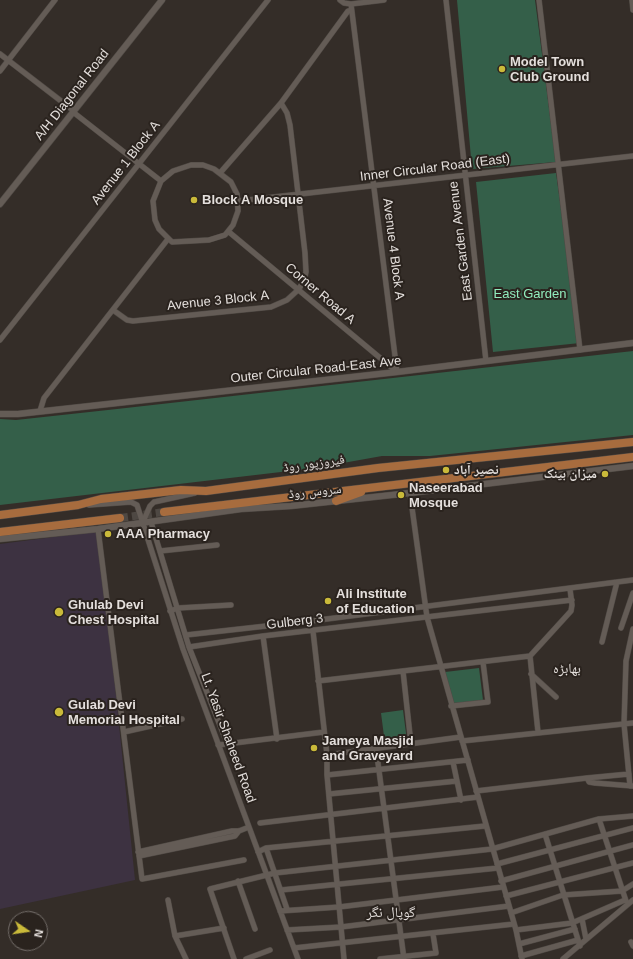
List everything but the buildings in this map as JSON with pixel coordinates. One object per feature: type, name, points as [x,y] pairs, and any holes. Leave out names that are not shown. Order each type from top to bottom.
[{"type":"main road","name":"فیروزپور روڈ","points":[[0,515],[78,505],[102,499],[181,490],[206,491],[378,468],[633,442]]},
{"type":"main road","points":[[164,512],[633,456]]},
{"type":"main road","points":[[336,501],[373,487]]},
{"type":"main road","points":[[0,532],[120,518]]},
{"type":"street","points":[[0,70],[56,0]]},
{"type":"street","name":"A/H Diagonal Road","points":[[0,204],[162,0]]},
{"type":"street","name":"Avenue 1 Block A","points":[[0,340],[268,0]]},
{"type":"street","points":[[340,0],[351,7]]},
{"type":"street","points":[[220,173],[281,103],[351,7],[384,0]]},
{"type":"street","name":"East Garden Avenue","points":[[446,0],[486,360]]},
{"type":"street","points":[[539,0],[580,350]]},
{"type":"street","points":[[632,0],[633,10]]},
{"type":"street","name":"Avenue 4 Block A","points":[[351,7],[397,372]]},
{"type":"street","points":[[0,54],[161,181]]},
{"type":"street","name":"Avenue 3 Block A","points":[[113,310],[127,320],[133,321],[259,308],[280,304],[298,290],[304,281],[306,272],[299,196],[290,125],[287,112],[281,103]]},
{"type":"street","name":"Inner Circular Road (East)","points":[[239,201],[299,196],[633,156]]},
{"type":"street","points":[[191,165],[209,166],[220,173],[235,188],[239,201],[236,219],[230,232],[209,240],[178,242],[168,239],[159,229],[153,209],[155,193],[161,181],[174,171],[191,165]]},
{"type":"street","name":"Corner Road A","points":[[230,232],[397,372]]},
{"type":"street","points":[[40,410],[44,398],[168,239]]},
{"type":"street","name":"Outer Circular Road-East Ave","points":[[0,414],[18,414],[40,410],[397,372],[633,343]]},
{"type":"street","name":"سروس روڈ","points":[[0,539],[98,529],[241,509],[410,493],[633,466]]},
{"type":"street","points":[[142,523],[150,506],[154,502],[206,491]]},
{"type":"street","points":[[410,493],[427,617],[451,706],[468,760],[485,826],[504,887],[522,958],[578,940]]},
{"type":"street","name":"Lt. Yasir Shaheed Road","points":[[78,505],[134,502],[138,507],[170,611],[218,745],[298,959]]},
{"type":"street","points":[[151,522],[189,647],[227,743]]},
{"type":"street","points":[[98,529],[142,879],[244,860]]},
{"type":"street","points":[[148,542],[157,543]]},
{"type":"street","points":[[160,551],[217,545]]},
{"type":"street","points":[[154,562],[162,557]]},
{"type":"street","points":[[186,635],[425,607],[633,580]]},
{"type":"street","points":[[602,642],[617,582]]},
{"type":"street","points":[[318,681],[530,656],[571,611],[572,600],[570,589]]},
{"type":"street","points":[[621,628],[633,593]]},
{"type":"street","name":"Gulberg 3","points":[[189,647],[264,636],[572,600]]},
{"type":"street","points":[[170,611],[178,608],[231,605]]},
{"type":"street","points":[[587,778],[589,782],[632,786],[629,774],[624,724],[626,660],[633,629]]},
{"type":"street","points":[[313,631],[327,755],[327,775],[344,959]]},
{"type":"street","points":[[264,636],[277,739]]},
{"type":"street","points":[[530,656],[538,732]]},
{"type":"street","points":[[451,706],[488,702],[483,662]]},
{"type":"street","points":[[403,671],[410,744]]},
{"type":"street","points":[[531,674],[556,697]]},
{"type":"street","points":[[124,732],[182,719]]},
{"type":"street","points":[[327,755],[410,744],[633,723]]},
{"type":"street","points":[[218,745],[277,739],[324,732]]},
{"type":"street","points":[[376,748],[404,958]]},
{"type":"street","points":[[327,775],[468,760]]},
{"type":"street","points":[[453,762],[461,800]]},
{"type":"street","points":[[476,791],[629,774]]},
{"type":"street","points":[[329,794],[457,781]]},
{"type":"street","points":[[260,823],[478,797]]},
{"type":"street","points":[[234,959],[210,889],[275,873],[492,848],[598,819],[633,816]]},
{"type":"street","points":[[598,819],[626,902]]},
{"type":"street","points":[[258,852],[266,848],[485,826]]},
{"type":"street","points":[[138,854],[235,836],[239,831],[249,827]]},
{"type":"street","points":[[281,890],[497,866],[633,828]]},
{"type":"street","points":[[545,834],[580,946]]},
{"type":"street","points":[[501,880],[633,845]]},
{"type":"street","points":[[266,848],[287,909]]},
{"type":"street","points":[[506,896],[633,863]]},
{"type":"street","points":[[238,881],[255,929]]},
{"type":"street","points":[[511,913],[563,895],[622,891],[633,884]]},
{"type":"street","points":[[280,911],[287,909],[339,906],[396,900],[504,887]]},
{"type":"street","points":[[168,900],[175,936],[186,959]]},
{"type":"street","points":[[519,944],[573,926],[582,919],[633,900]]},
{"type":"street","points":[[563,959],[580,946],[626,902]]},
{"type":"street","points":[[287,930],[341,927],[509,906]]},
{"type":"street","points":[[582,919],[586,939]]},
{"type":"street","points":[[294,948],[515,927],[573,926]]},
{"type":"street","points":[[175,936],[224,928]]},
{"type":"street","points":[[380,959],[421,957],[436,953],[433,934]]},
{"type":"street","points":[[246,959],[270,950]]},
{"type":"shaded area","name":"Gulab Devi Memorial Hospital","points":[[99,531],[135,880],[0,909],[0,544]]},
{"type":"green space","points":[[457,0],[535,0],[556,162],[472,169]]},
{"type":"green space","name":"East Garden","points":[[556,173],[580,343],[493,352],[476,182]]},
{"type":"green space","points":[[633,351],[633,435],[430,456],[382,456],[315,468],[0,505],[0,419],[16,420]]},
{"type":"green space","points":[[479,668],[483,700],[453,705],[445,672]]},
{"type":"green space","points":[[403,710],[407,741],[385,744],[381,713]]},
{"type":"tunnel","points":[[120,518],[164,512]]},
{"type":"place","name":"Model Town Club Ground","points":[[502,69]]},
{"type":"place","name":"Block A Mosque","points":[[194,200]]},
{"type":"place","name":"نصیر آباد","points":[[446,470]]},
{"type":"place","name":"میزان بینک","points":[[605,474]]},
{"type":"place","name":"Naseerabad Mosque","points":[[401,495]]},
{"type":"place","name":"AAA Pharmacy","points":[[108,534]]},
{"type":"place","name":"Ali Institute of Education","points":[[328,601]]},
{"type":"place","name":"Ghulab Devi Chest Hospital","points":[[59,612]]},
{"type":"place","name":"Gulab Devi Memorial Hospital","points":[[59,712]]},
{"type":"place","name":"Jameya Masjid and Graveyard","points":[[314,748]]},
{"type":"district","name":"بھابڑہ","points":[[567,669]]},
{"type":"district","name":"گوپال نگر","points":[[391,913]]}]
